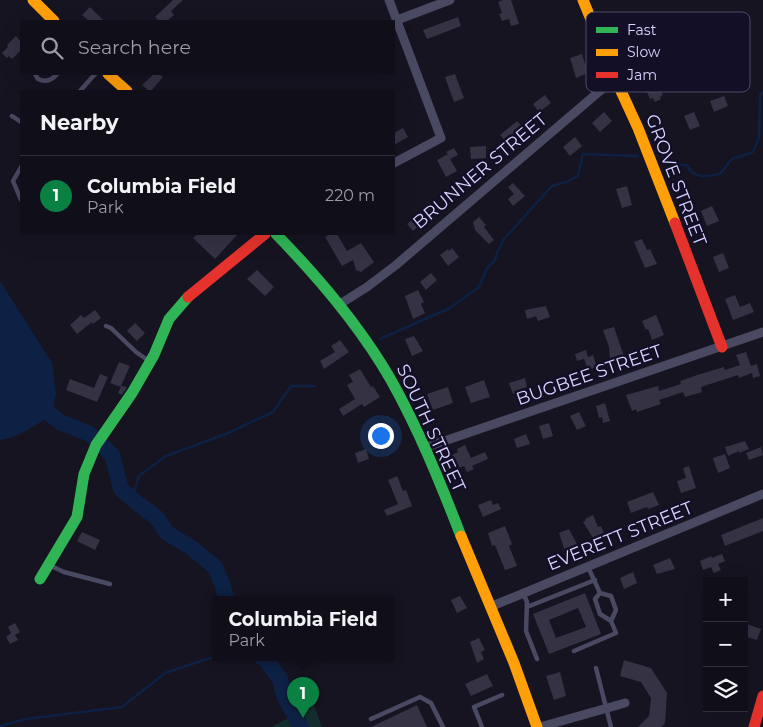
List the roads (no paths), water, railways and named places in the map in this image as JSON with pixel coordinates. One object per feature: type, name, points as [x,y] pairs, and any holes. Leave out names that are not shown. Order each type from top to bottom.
[{"type":"street","points":[[389,0],[441,138],[395,162]]},
{"type":"street","points":[[397,20],[450,0]]},
{"type":"street","name":"GROVE STREET","points":[[583,0],[588,12]]},
{"type":"street","points":[[35,1],[53,20]]},
{"type":"street","points":[[109,75],[126,90]]},
{"type":"street","name":"BRUNNER STREET","points":[[340,304],[396,265],[598,92]]},
{"type":"street","name":"GROVE STREET","points":[[621,92],[638,128],[722,347]]},
{"type":"street","points":[[40,579],[78,517],[84,474],[98,442],[132,393],[177,309],[186,299],[264,235]]},
{"type":"street","name":"SOUTH STREET","points":[[277,235],[317,276],[340,304],[367,341],[393,383],[424,448],[538,727]]},
{"type":"street","name":"BUGBEE STREET","points":[[424,448],[763,332]]},
{"type":"street","name":"EVERETT STREET","points":[[490,607],[763,494]]},
{"type":"street","points":[[754,727],[763,696]]},
{"type":"street","points":[[538,727],[625,703]]},
{"type":"lane","points":[[36,75],[38,79],[46,81],[53,79],[56,75]]},
{"type":"lane","points":[[81,90],[94,75]]},
{"type":"lane","points":[[12,116],[20,121]]},
{"type":"lane","points":[[20,169],[13,181],[20,198]]},
{"type":"lane","points":[[106,326],[111,328],[136,352],[150,362]]},
{"type":"lane","points":[[48,564],[64,572],[110,584]]},
{"type":"lane","points":[[588,567],[600,593]]},
{"type":"lane","points":[[527,607],[595,580]]},
{"type":"lane","points":[[524,593],[527,602],[526,631],[537,659]]},
{"type":"lane","points":[[574,651],[616,633],[611,621],[600,614],[596,599],[600,593]]},
{"type":"lane","points":[[600,593],[610,596],[616,610],[611,621]]},
{"type":"lane","points":[[596,668],[611,727]]},
{"type":"lane","points":[[482,727],[474,707],[502,695]]},
{"type":"lane","points":[[371,719],[420,697],[431,703],[443,727]]},
{"type":"water","points":[[0,281],[52,363],[56,394],[51,415],[20,434],[0,440]]},
{"type":"waterway","points":[[654,151],[659,152],[669,165],[687,165],[697,175],[720,174],[732,159],[753,152],[759,138],[760,95],[763,92]]},
{"type":"waterway","points":[[380,339],[450,308],[479,287],[487,268],[495,260],[504,239],[552,186],[578,176],[583,154],[638,156]]},
{"type":"waterway","points":[[132,499],[139,476],[166,456],[226,434],[273,412],[291,386],[315,386]]},
{"type":"waterway","points":[[34,401],[60,422],[90,434],[112,455],[121,489],[156,517],[167,533],[192,548],[215,567],[225,596]]},
{"type":"waterway","points":[[0,726],[26,719],[122,707],[165,673],[212,657]]},
{"type":"waterway","points":[[267,661],[280,679],[284,695],[301,727]]},
{"type":"place","name":"Columbia Field","points":[[303,718]]}]
